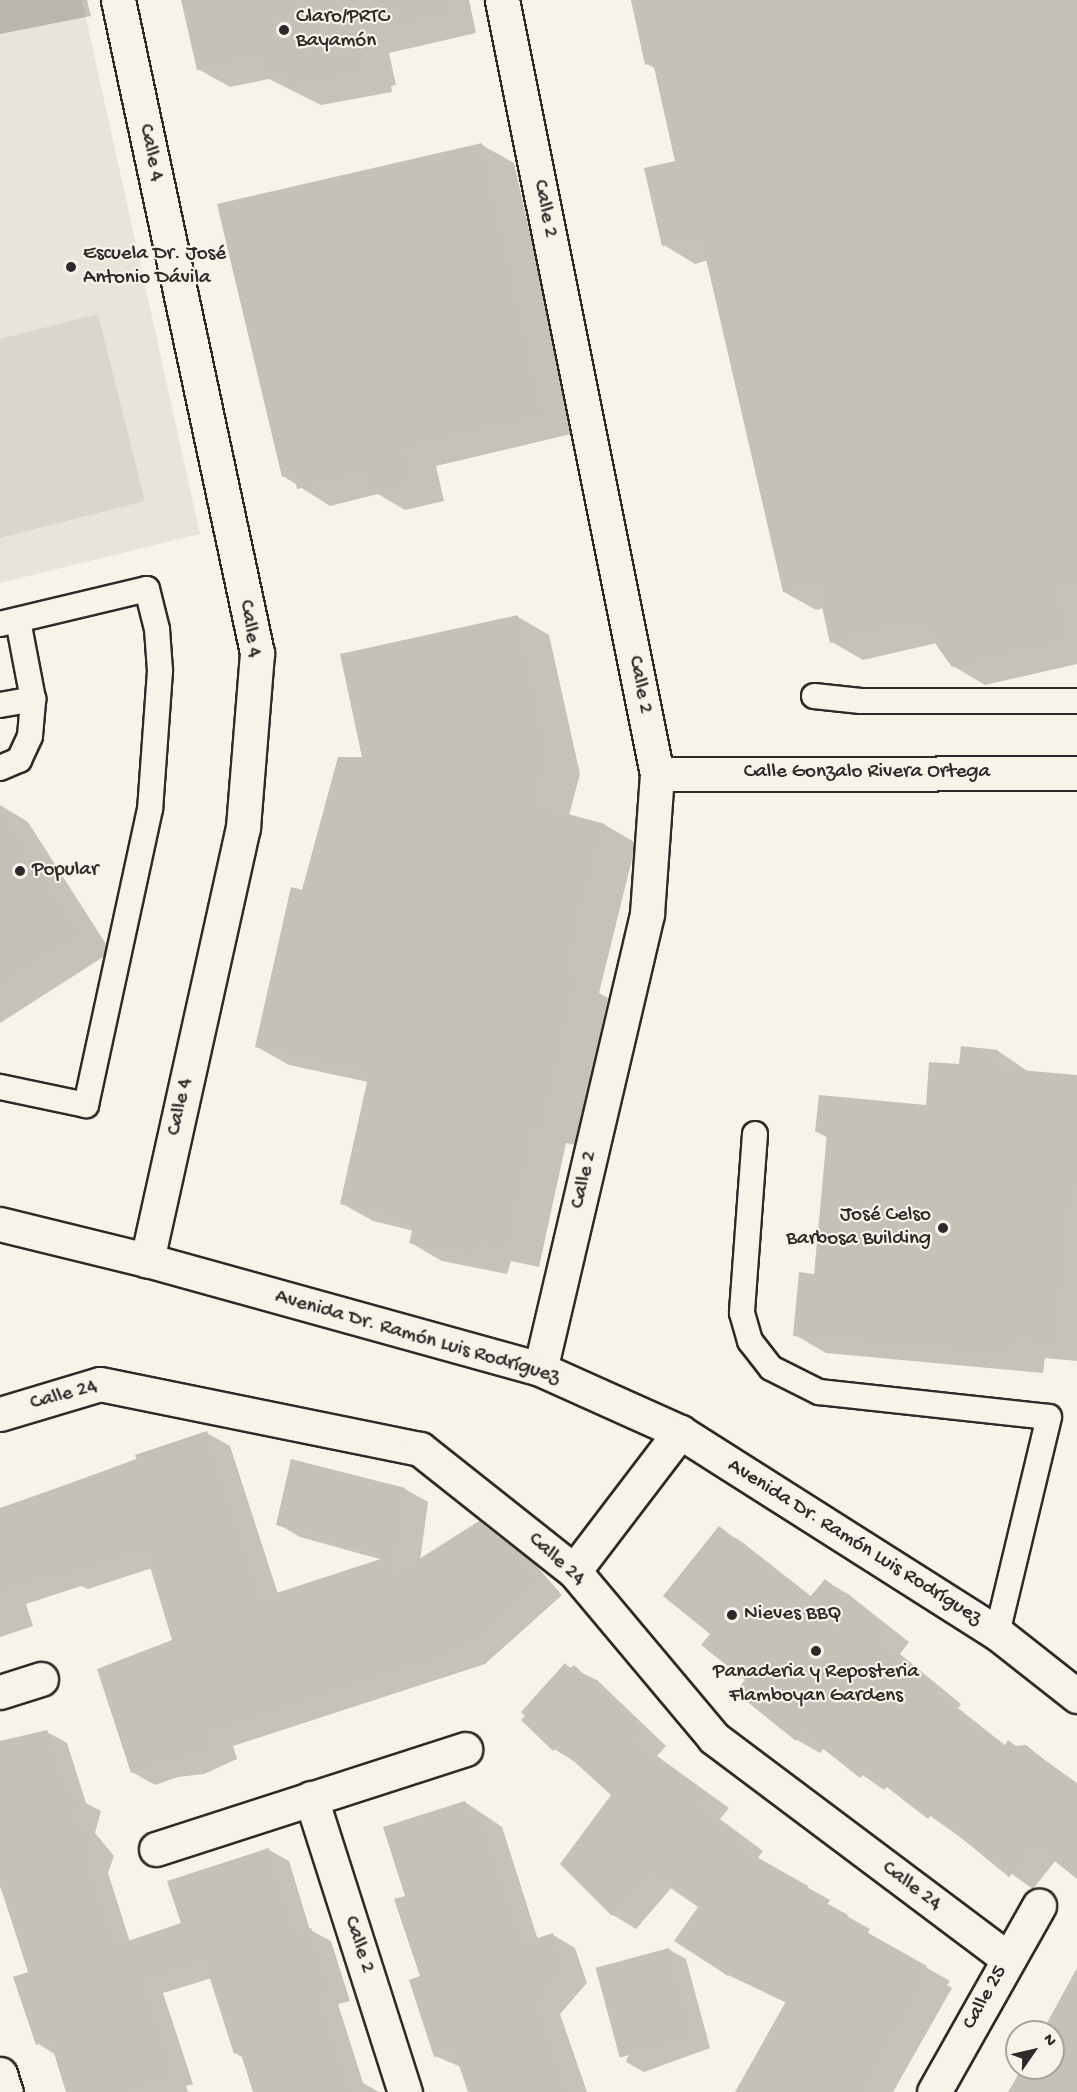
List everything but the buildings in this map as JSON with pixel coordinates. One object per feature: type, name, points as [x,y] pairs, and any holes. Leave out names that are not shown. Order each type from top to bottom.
[{"type":"street","name":"Calle 4","points":[[118,0],[257,653],[243,827],[147,1260]]},
{"type":"street","name":"Calle 2","points":[[502,0],[657,774],[647,914],[540,1369]]},
{"type":"street","name":"Calle Gonzalo Rivera Ortega","points":[[657,774],[1077,773]]},
{"type":"street","name":"Avenida Dr. Ramón Luis Rodríguez","points":[[0,1224],[147,1260],[540,1369],[680,1432],[997,1633],[1077,1696]]},
{"type":"street","name":"Calle 24","points":[[0,1414],[100,1384],[420,1449],[574,1572],[714,1738],[1008,1959]]},
{"type":"street","points":[[574,1572],[680,1432]]},
{"type":"street","points":[[0,1692],[41,1679]]},
{"type":"street","points":[[156,1849],[465,1749]]},
{"type":"street","name":"Calle 2","points":[[311,1798],[405,2092]]},
{"type":"street","name":"Calle 25","points":[[934,2092],[1038,1906]]},
{"type":"street","points":[[0,2074],[6,2092]]},
{"type":"lane","points":[[0,768],[19,760],[30,736],[33,699],[9,622],[147,589],[157,629],[160,671],[150,809],[86,1105],[0,1087]]},
{"type":"lane","points":[[814,696],[861,701],[1077,700]]},
{"type":"lane","points":[[0,705],[33,699]]},
{"type":"lane","points":[[755,1134],[742,1313],[750,1341],[771,1368],[819,1392],[1049,1417],[997,1633]]},
{"type":"shaded area","name":"Escuela Dr. José Antonio Dávila","points":[[0,0],[82,0],[200,534],[0,583]]},
{"type":"shaded area","points":[[98,314],[145,501],[0,538],[0,339]]},
{"type":"place","name":"Claro/PRTC Bayamón","points":[[284,30]]},
{"type":"place","name":"Escuela Dr. José Antonio Dávila","points":[[71,267]]},
{"type":"place","name":"Popular","points":[[20,871]]},
{"type":"place","name":"José Celso Barbosa Building","points":[[943,1228]]},
{"type":"place","name":"Nieves BBQ","points":[[732,1615]]},
{"type":"place","name":"Panaderia y Reposteria Flamboyan Gardens","points":[[816,1651]]}]
